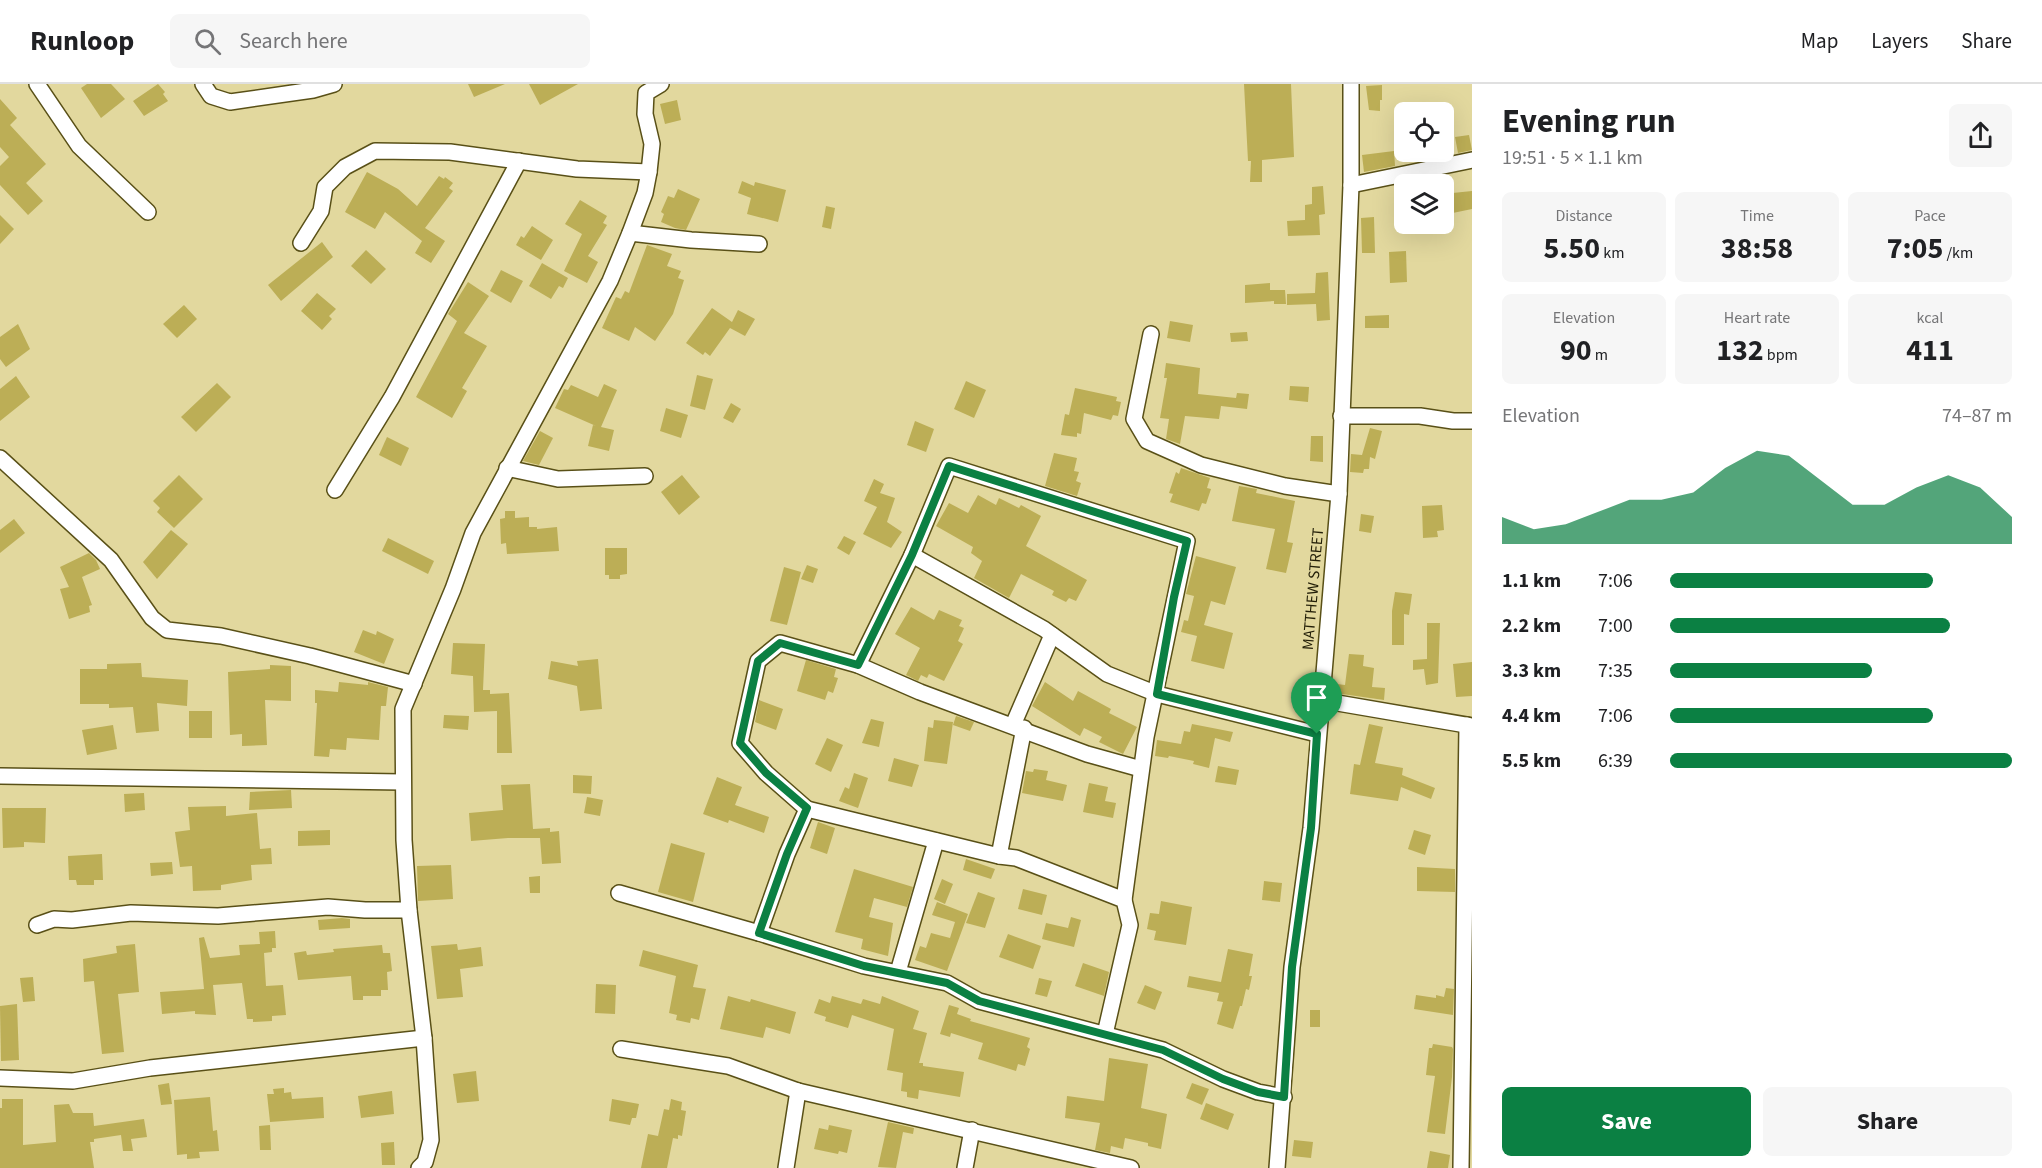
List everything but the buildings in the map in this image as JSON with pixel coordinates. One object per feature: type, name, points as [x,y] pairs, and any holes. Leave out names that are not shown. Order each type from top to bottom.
[{"type":"street","points":[[37,84],[79,146],[148,212]]},
{"type":"street","points":[[203,84],[211,96],[230,102],[313,90],[334,84]]},
{"type":"street","points":[[419,1168],[425,1162],[431,1140],[424,1038],[409,910],[402,782],[403,709],[453,589],[473,533],[610,281],[645,193],[652,144],[645,114],[646,93],[661,84]]},
{"type":"street","name":"MATTHEW STREET","points":[[1277,1168],[1292,967],[1311,828],[1317,734],[1339,494],[1351,185],[1351,84]]},
{"type":"street","points":[[301,243],[321,211],[325,188],[345,166],[375,151],[450,152],[577,169],[649,172]]},
{"type":"street","points":[[1351,185],[1472,160]]},
{"type":"street","points":[[335,490],[392,397],[519,161]]},
{"type":"street","points":[[630,232],[691,240],[759,244]]},
{"type":"street","points":[[1150,334],[1134,419],[1147,441],[1201,465],[1285,486],[1339,494]]},
{"type":"street","points":[[1341,416],[1420,416],[1453,421],[1472,421]]},
{"type":"street","points":[[0,458],[111,560],[152,618],[167,630],[221,636],[310,656],[414,684]]},
{"type":"street","points":[[858,665],[912,555],[949,466],[1187,541],[1141,769],[1124,900],[1130,925],[1106,1034]]},
{"type":"street","points":[[507,468],[558,479],[645,476]]},
{"type":"street","points":[[912,555],[1052,635],[1107,674],[1157,694],[1317,734]]},
{"type":"street","points":[[999,856],[1018,726],[1052,635]]},
{"type":"street","points":[[1124,900],[1016,858],[936,841],[807,808],[766,773],[740,743],[758,661],[780,643],[858,665],[920,692],[1018,726],[1088,754],[1141,769]]},
{"type":"street","points":[[1320,700],[1470,725],[1461,1168]]},
{"type":"street","points":[[0,776],[402,782]]},
{"type":"street","points":[[759,933],[787,854],[807,808]]},
{"type":"street","points":[[898,972],[936,841]]},
{"type":"street","points":[[619,893],[864,966],[947,983],[979,1001],[1163,1050],[1223,1079],[1258,1092],[1284,1097]]},
{"type":"street","points":[[37,925],[54,919],[72,920],[131,913],[218,916],[328,907],[409,910]]},
{"type":"street","points":[[0,1078],[73,1081],[150,1068],[424,1038]]},
{"type":"street","points":[[621,1049],[728,1066],[798,1091],[1125,1167]]},
{"type":"street","points":[[786,1168],[798,1091]]},
{"type":"street","points":[[965,1168],[972,1130]]},
{"type":"route","points":[[949,466],[1187,541],[1174,597],[1157,694],[1317,734],[1311,828],[1292,967],[1284,1097],[1258,1092],[1223,1079],[1163,1050],[1087,1031],[1028,1012],[979,1001],[947,983],[864,966],[759,933],[787,854],[807,808],[766,773],[740,743],[758,661],[780,643],[858,665],[912,555],[949,466]]}]
